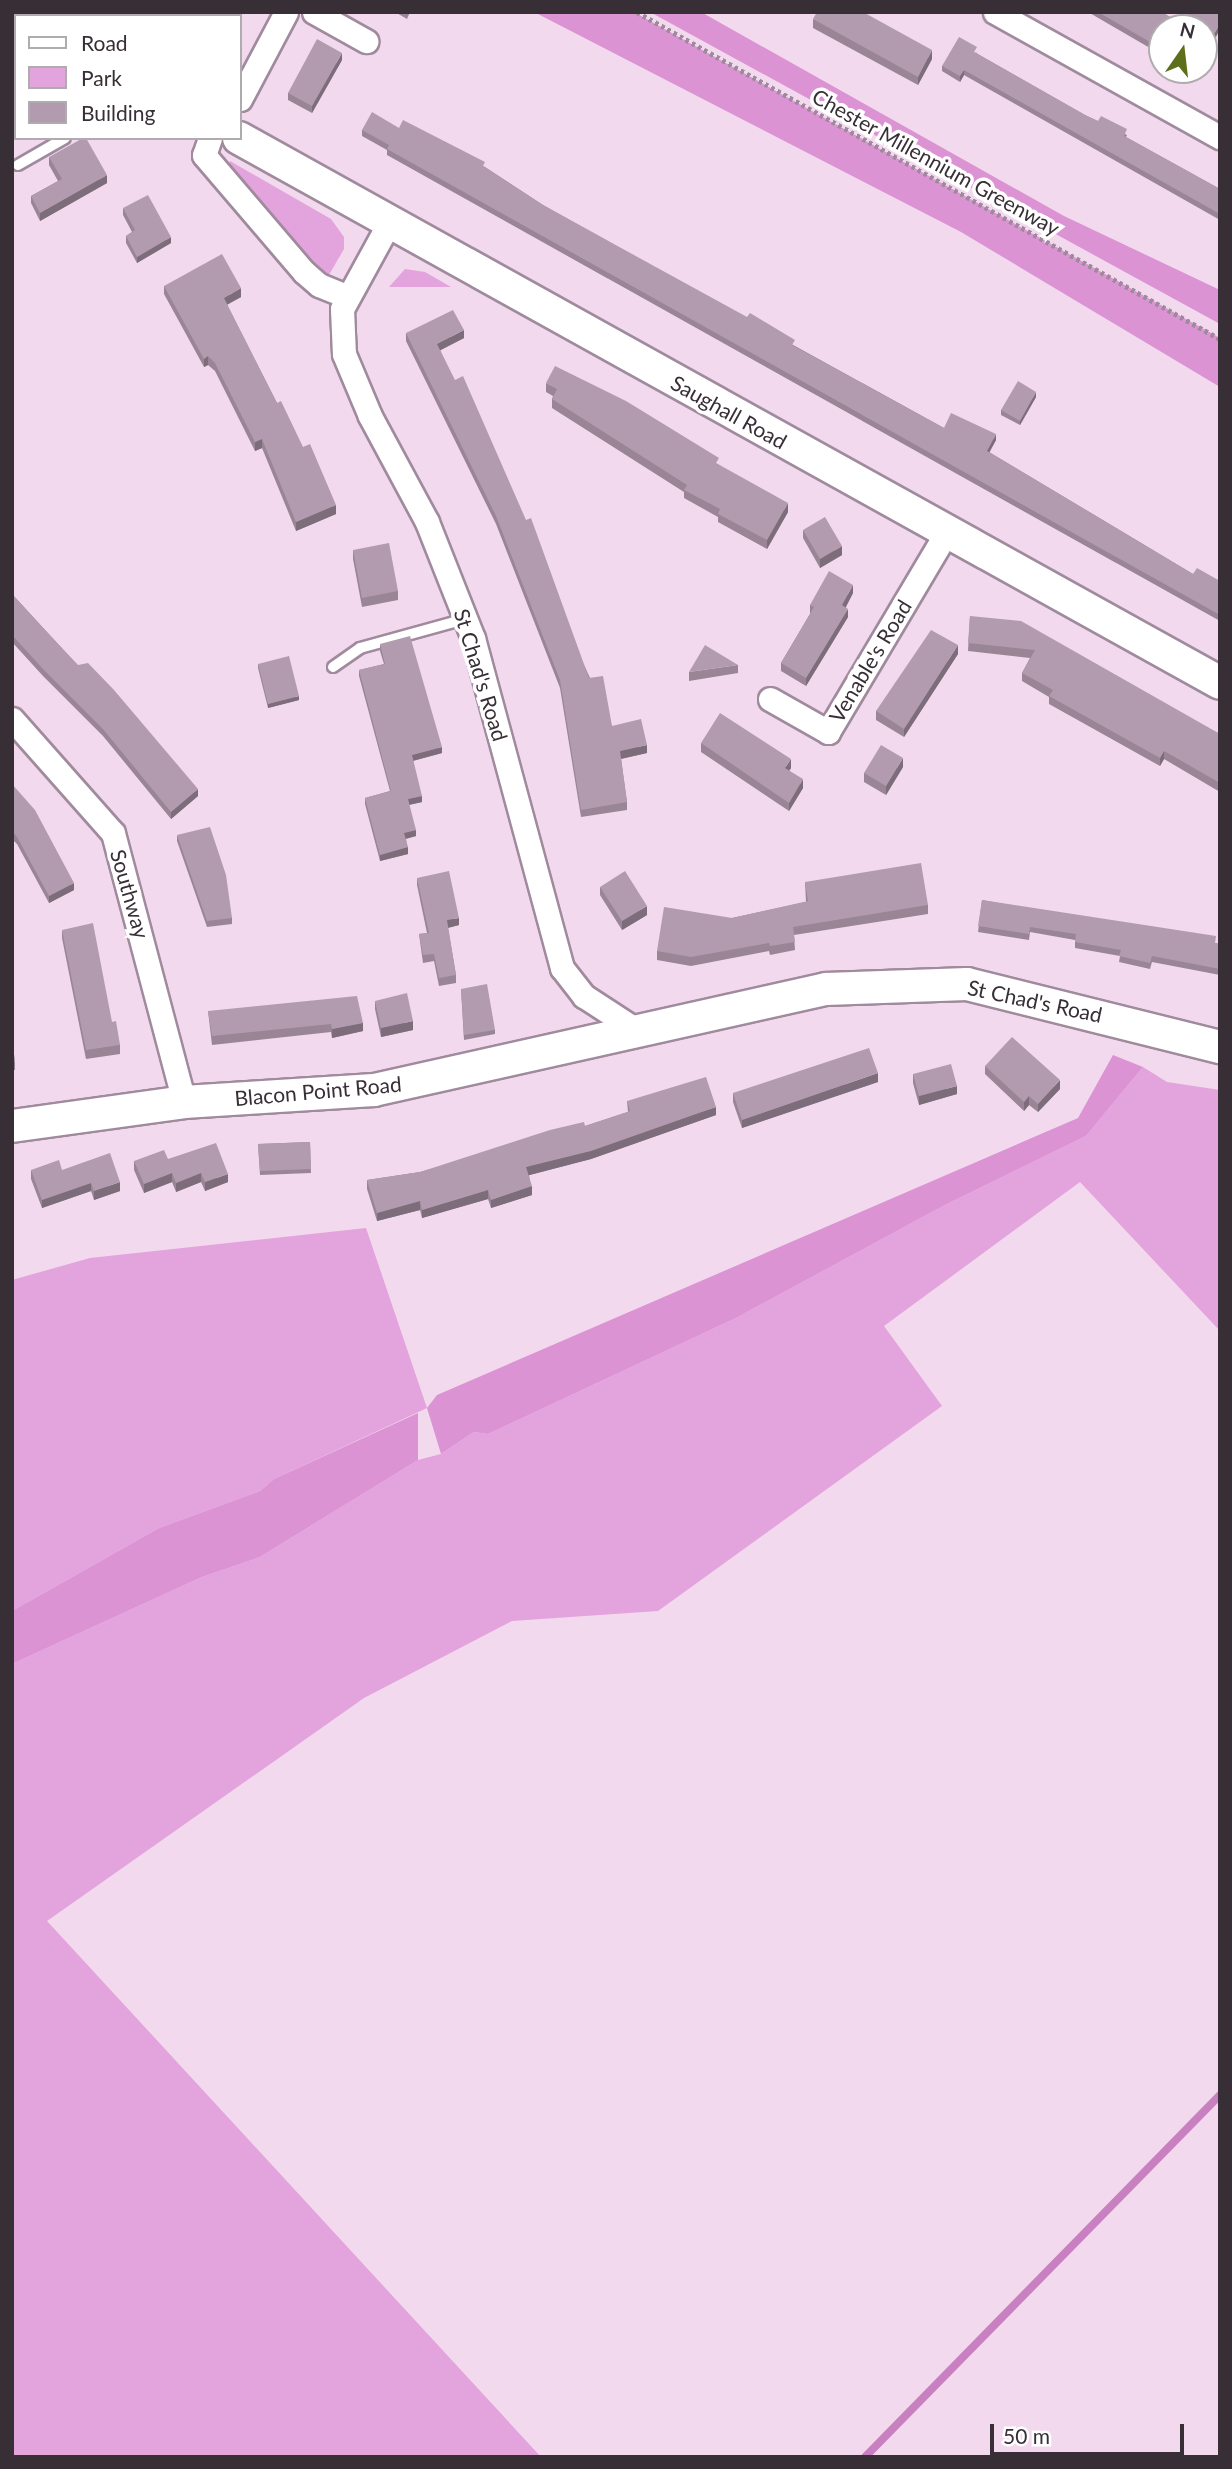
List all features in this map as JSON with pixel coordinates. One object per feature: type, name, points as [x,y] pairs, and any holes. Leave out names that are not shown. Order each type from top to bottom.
[{"type":"street","points":[[242,95],[286,12]]},
{"type":"street","points":[[314,12],[366,41]]},
{"type":"street","points":[[995,12],[1218,131]]},
{"type":"street","points":[[208,140],[204,155],[304,272],[319,285],[348,297]]},
{"type":"street","name":"Saughall Road","points":[[242,140],[1220,683]]},
{"type":"street","name":"St Chad's Road","points":[[389,223],[342,309],[344,354],[370,416],[428,522],[465,619],[562,968],[584,996],[631,1036],[826,989],[967,984],[1220,1047]]},
{"type":"street","name":"Venable's Road","points":[[770,699],[828,733],[946,533]]},
{"type":"street","name":"Southway","points":[[12,719],[113,833],[184,1102]]},
{"type":"street","name":"Blacon Point Road","points":[[12,1126],[184,1102],[374,1090],[631,1036]]},
{"type":"lane","points":[[18,165],[62,140]]},
{"type":"lane","points":[[333,667],[360,648],[465,619]]},
{"type":"path","name":"Chester Millennium Greenway","points":[[637,12],[1220,339]]},
{"type":"green space","points":[[230,161],[331,219],[344,237],[344,249],[326,280],[228,166]]},
{"type":"green space","points":[[405,269],[425,272],[451,287],[389,287]]},
{"type":"green space","points":[[1143,1067],[1167,1082],[1220,1090],[1220,1331],[1080,1182],[884,1326],[942,1406],[658,1611],[512,1621],[364,1698],[47,1921],[541,2457],[12,2457],[12,1664],[202,1577],[260,1557],[418,1460],[441,1454],[474,1432],[488,1434],[736,1318],[945,1205],[1086,1136]]},
{"type":"green space","points":[[366,1228],[427,1408],[274,1479],[260,1491],[159,1528],[12,1611],[12,1280],[90,1258]]},
{"type":"shaded area","points":[[534,12],[634,12],[1220,338],[1220,387],[961,232]]},
{"type":"shaded area","points":[[650,12],[701,12],[1064,216],[1220,290],[1220,324]]},
{"type":"shaded area","points":[[1113,1055],[1143,1067],[1086,1136],[945,1205],[736,1318],[488,1434],[474,1432],[441,1454],[427,1408],[437,1395],[1078,1118]]},
{"type":"shaded area","points":[[418,1413],[418,1460],[260,1557],[202,1577],[12,1664],[12,1611],[159,1528],[260,1491],[274,1479]]},
{"type":"building","points":[[145,12],[173,12],[172,14]]},
{"type":"building","points":[[199,12],[230,12],[229,14],[198,14]]},
{"type":"building","points":[[817,12],[863,12],[932,50],[918,77],[813,19]]},
{"type":"building","points":[[1098,12],[1162,12],[1165,14],[1148,14],[1148,41]]},
{"type":"building","points":[[1220,12],[1218,27],[1218,14],[1189,14]]},
{"type":"building","points":[[959,37],[977,47],[974,52],[1085,115],[1098,121],[1101,116],[1127,129],[1124,136],[1220,189],[1220,214],[964,70],[960,76],[942,66]]},
{"type":"building","points":[[317,39],[342,53],[312,106],[288,93]]},
{"type":"building","points":[[12,82],[14,116],[12,117]]},
{"type":"building","points":[[372,112],[399,128],[403,120],[485,162],[483,166],[543,205],[747,317],[750,313],[795,340],[792,345],[944,428],[951,413],[996,434],[987,451],[1193,574],[1197,568],[1220,581],[1220,615],[387,149],[389,145],[362,130]]},
{"type":"building","points":[[79,140],[87,140],[107,175],[40,213],[31,196],[62,179],[49,157]]},
{"type":"building","points":[[148,195],[171,237],[137,257],[126,236],[135,230],[123,208]]},
{"type":"building","points":[[222,254],[241,288],[224,298],[277,403],[281,401],[303,447],[310,444],[336,505],[296,522],[262,439],[255,442],[215,363],[208,356],[204,359],[164,286]]},
{"type":"building","points":[[453,310],[464,330],[437,344],[455,380],[463,376],[526,520],[531,518],[589,678],[603,676],[612,726],[641,719],[647,745],[620,751],[627,802],[581,810],[560,680],[496,516],[406,333]]},
{"type":"building","points":[[555,366],[626,401],[719,458],[716,463],[788,503],[767,540],[718,514],[720,509],[684,490],[687,485],[552,399],[557,389],[546,383]]},
{"type":"building","points":[[1018,381],[1036,392],[1020,421],[1001,410]]},
{"type":"building","points":[[825,517],[842,546],[820,559],[803,530]]},
{"type":"building","points":[[389,543],[398,591],[362,598],[353,550]]},
{"type":"building","points":[[829,571],[853,585],[842,605],[848,609],[806,678],[781,663],[814,607],[810,605]]},
{"type":"building","points":[[12,594],[78,665],[88,663],[114,690],[198,789],[171,812],[103,729],[12,635]]},
{"type":"building","points":[[970,616],[1021,621],[1220,734],[1220,783],[1164,751],[1160,758],[1049,696],[1053,690],[1022,673],[1035,650],[968,643]]},
{"type":"building","points":[[931,630],[958,645],[904,729],[876,711]]},
{"type":"building","points":[[410,636],[442,747],[412,755],[422,796],[408,799],[416,830],[404,833],[408,847],[380,855],[365,798],[391,791],[359,670],[385,664],[380,644]]},
{"type":"building","points":[[705,645],[738,665],[689,672]]},
{"type":"building","points":[[289,656],[299,696],[268,704],[258,664]]},
{"type":"building","points":[[720,713],[791,759],[785,768],[803,779],[789,803],[701,743]]},
{"type":"building","points":[[881,745],[903,758],[886,786],[864,773]]},
{"type":"building","points":[[12,784],[35,810],[74,883],[49,896],[12,831]]},
{"type":"building","points":[[210,827],[226,875],[232,918],[207,921],[177,835]]},
{"type":"building","points":[[921,863],[928,905],[793,927],[795,942],[770,946],[769,943],[691,957],[657,951],[664,907],[732,918],[808,901],[805,882]]},
{"type":"building","points":[[449,871],[459,918],[447,920],[456,975],[439,978],[434,954],[423,955],[419,934],[429,933],[417,878]]},
{"type":"building","points":[[625,871],[647,906],[622,921],[600,887]]},
{"type":"building","points":[[982,900],[1216,936],[1215,943],[1220,944],[1220,969],[1152,956],[1150,963],[1119,956],[1121,950],[1075,942],[1076,934],[1030,927],[1029,934],[978,926]]},
{"type":"building","points":[[93,923],[112,1022],[116,1021],[120,1045],[86,1050],[62,930]]},
{"type":"building","points":[[487,984],[495,1030],[464,1035],[461,989]]},
{"type":"building","points":[[407,993],[413,1021],[381,1028],[375,1001]]},
{"type":"building","points":[[357,996],[363,1023],[332,1029],[331,1024],[212,1036],[208,1011]]},
{"type":"building","points":[[1012,1037],[1060,1080],[1038,1104],[1029,1096],[1024,1102],[985,1066]]},
{"type":"building","points":[[12,1040],[15,1062],[12,1062]]},
{"type":"building","points":[[869,1048],[878,1073],[742,1120],[733,1093]]},
{"type":"building","points":[[951,1064],[957,1086],[919,1096],[913,1074]]},
{"type":"building","points":[[706,1077],[716,1107],[591,1151],[526,1167],[532,1186],[491,1200],[488,1190],[422,1210],[420,1201],[377,1213],[367,1180],[420,1172],[550,1130],[584,1122],[585,1126],[630,1111],[627,1101]]},
{"type":"building","points":[[310,1142],[311,1169],[260,1171],[258,1144]]},
{"type":"building","points":[[216,1143],[228,1174],[205,1182],[201,1173],[176,1183],[172,1173],[144,1184],[134,1161],[164,1150],[168,1159]]},
{"type":"building","points":[[110,1153],[120,1182],[94,1191],[91,1183],[42,1200],[31,1170],[59,1160],[62,1170]]},
{"type":"waterway","points":[[865,2457],[1220,2095]]}]
